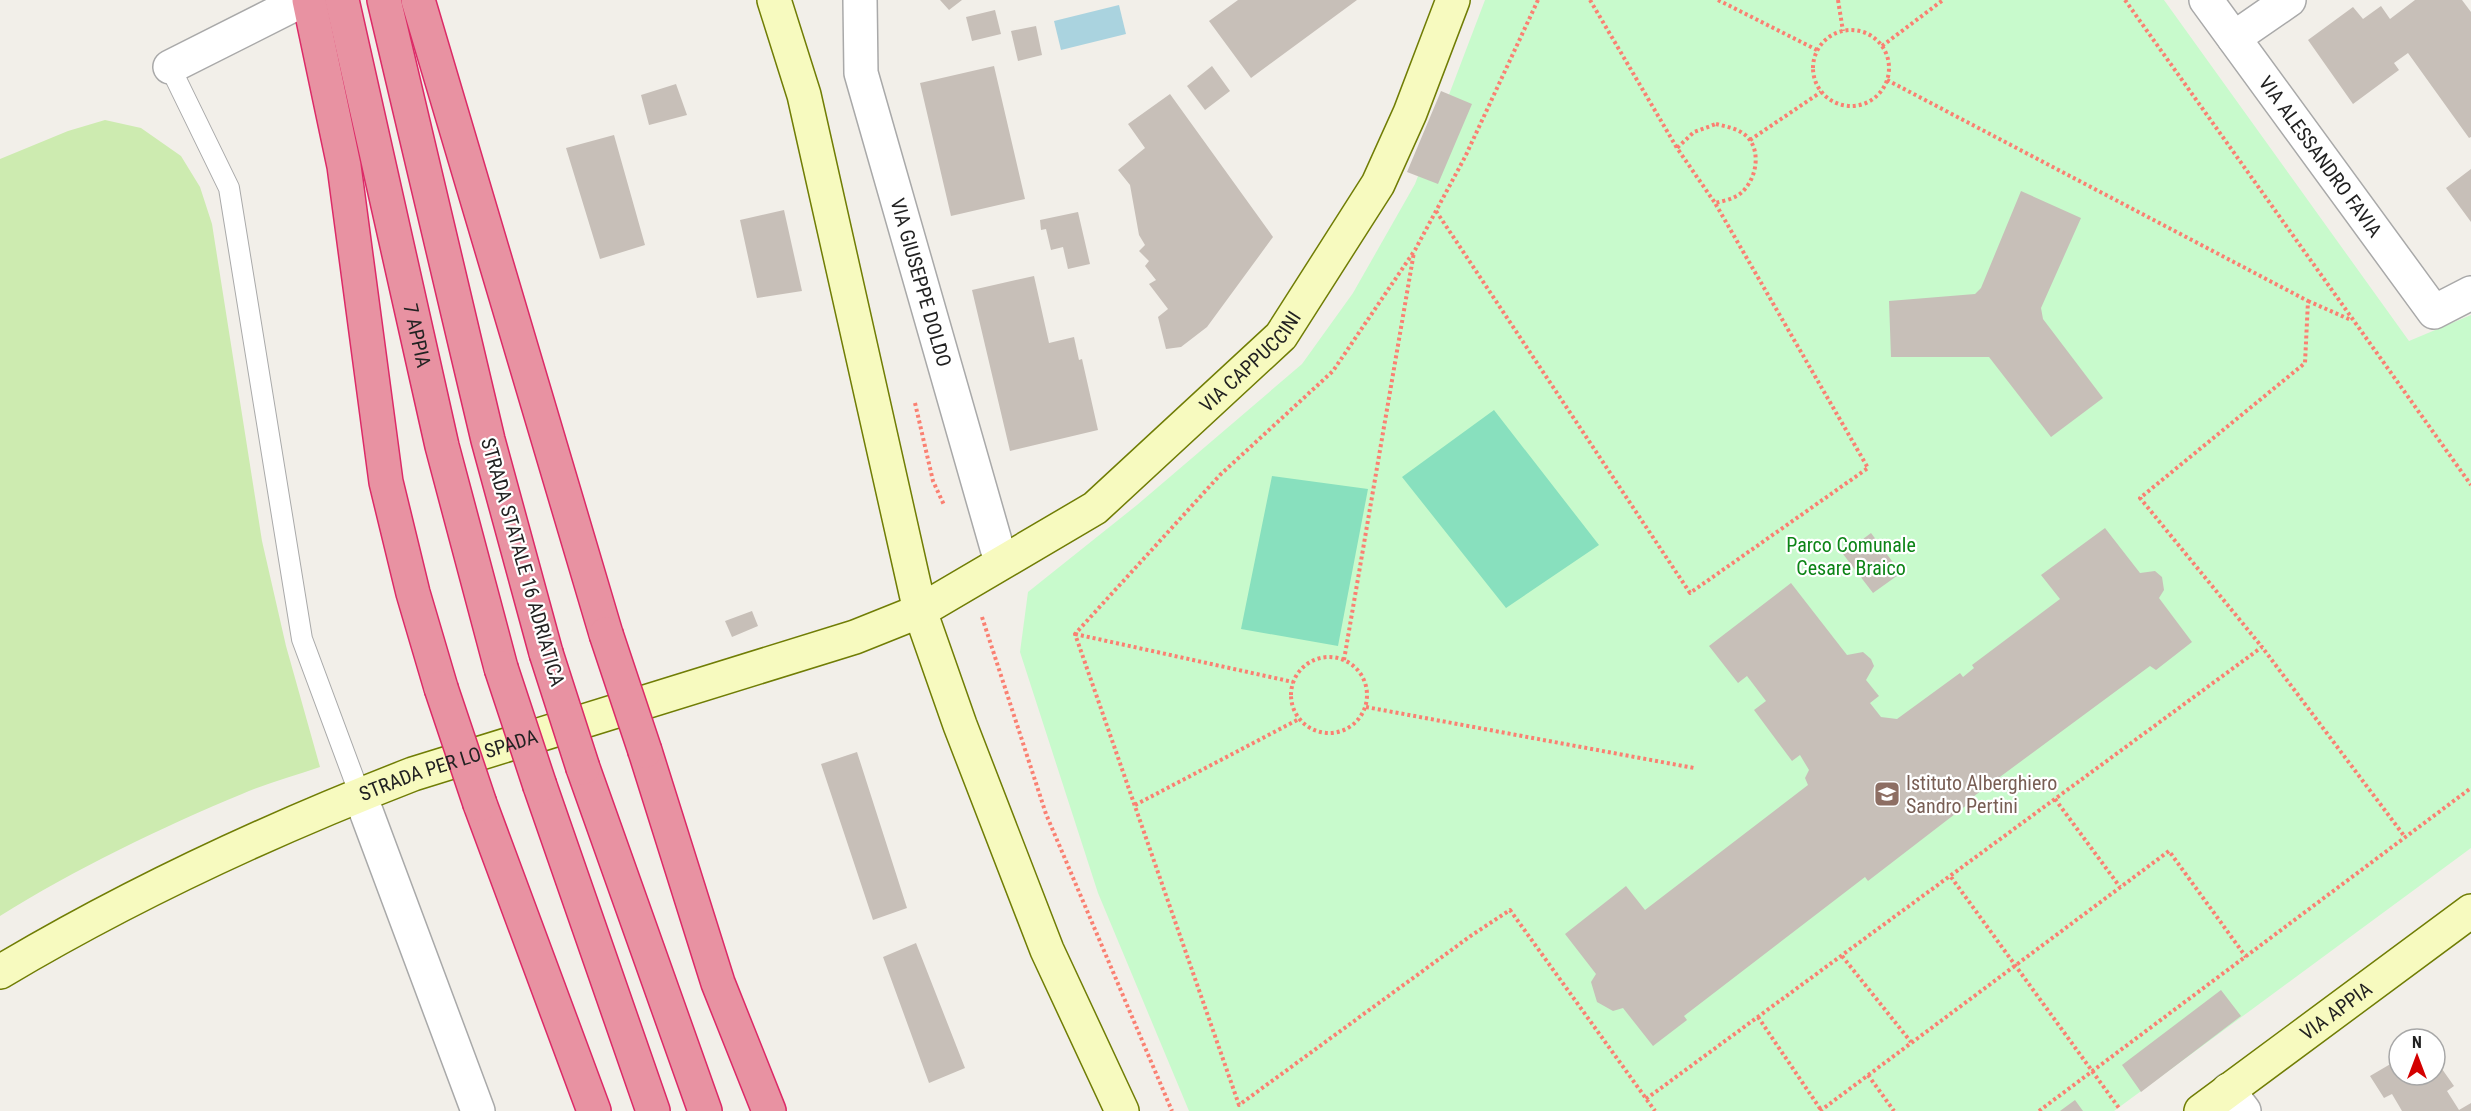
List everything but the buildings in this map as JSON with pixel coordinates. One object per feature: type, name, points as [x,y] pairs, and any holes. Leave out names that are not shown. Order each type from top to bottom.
[{"type":"highway","name":"7 APPIA","points":[[342,0],[442,446],[501,668],[653,1111]]},
{"type":"highway","name":"STRADA STATALE 16 ADRIATICA","points":[[384,0],[488,440],[546,653],[583,768],[705,1111]]},
{"type":"highway","points":[[418,0],[606,634],[718,983],[769,1111]]},
{"type":"highway","points":[[301,3],[344,166],[386,482],[413,593],[441,688],[480,804],[594,1111]]},
{"type":"street","points":[[774,0],[804,95],[920,611],[960,725],[1047,950],[1122,1111]]},
{"type":"street","name":"VIA GIUSEPPE DOLDO","points":[[860,0],[861,73],[1001,562]]},
{"type":"street","name":"VIA CAPPUCCINI","points":[[920,611],[1095,508],[1281,336],[1378,184],[1410,113],[1453,0]]},
{"type":"street","name":"VIA ALESSANDRO FAVIA","points":[[2206,0],[2434,312],[2471,293]]},
{"type":"street","points":[[2234,38],[2289,0]]},
{"type":"street","points":[[170,67],[301,3]]},
{"type":"street","name":"STRADA PER LO SPADA","points":[[0,972],[67,932],[199,867],[360,795],[413,774],[855,637],[920,611]]},
{"type":"street","points":[[360,795],[478,1111]]},
{"type":"street","name":"VIA APPIA","points":[[2201,1111],[2236,1101],[2471,911]]},
{"type":"lane","points":[[170,67],[230,188],[302,639],[360,795]]},
{"type":"path","points":[[1075,634],[1220,475],[1333,371],[1414,250],[1436,211],[1465,157],[1538,0]]},
{"type":"path","points":[[1436,211],[1690,593],[1868,468],[1715,203],[1677,148],[1590,0]]},
{"type":"path","points":[[1718,0],[1817,50]]},
{"type":"path","points":[[1838,0],[1843,31]]},
{"type":"path","points":[[1882,46],[1943,0]]},
{"type":"path","points":[[2125,0],[2471,485]]},
{"type":"path","points":[[1843,31],[1865,33],[1882,46],[1889,68],[1887,80],[1874,99],[1852,107],[1829,100],[1815,83],[1812,72],[1817,50],[1828,38],[1843,31]]},
{"type":"path","points":[[1887,80],[2308,301],[2354,321]]},
{"type":"path","points":[[1750,140],[1821,92]]},
{"type":"path","points":[[1677,148],[1694,132],[1716,124],[1737,130],[1750,140],[1756,159],[1754,174],[1742,192],[1715,203]]},
{"type":"path","points":[[1344,660],[1414,250]]},
{"type":"path","points":[[2308,301],[2306,363],[2140,498],[2262,647],[2405,837]]},
{"type":"path","points":[[1075,634],[1293,682]]},
{"type":"path","points":[[1075,634],[1239,1105],[1472,934],[1510,910],[1655,1111]]},
{"type":"path","points":[[1646,1099],[2262,647]]},
{"type":"path","points":[[1332,656],[1344,660],[1361,674],[1368,695],[1366,706],[1352,726],[1341,731],[1318,732],[1299,719],[1291,701],[1293,682],[1299,670],[1320,658],[1332,656]]},
{"type":"path","points":[[1366,706],[1694,768]]},
{"type":"path","points":[[1135,805],[1299,719]]},
{"type":"path","points":[[2038,1111],[2471,788]]},
{"type":"path","points":[[2055,799],[2120,887]]},
{"type":"path","points":[[1758,1017],[1820,1111],[2169,851],[2246,957]]},
{"type":"path","points":[[1951,877],[2119,1108]]},
{"type":"path","points":[[1842,956],[1911,1042]]},
{"type":"path","points":[[1868,1075],[1894,1111]]},
{"type":"green space","name":"Parco Comunale Cesare Braico","points":[[1485,0],[2164,0],[2409,341],[2471,315],[2471,848],[2114,1111],[1189,1111],[1098,893],[1020,652],[1028,592],[1137,505],[1302,364],[1353,293],[1415,184]]},
{"type":"green space","points":[[105,120],[141,128],[181,156],[200,187],[212,224],[262,541],[286,646],[320,767],[251,790],[150,835],[57,882],[0,916],[0,159],[68,131]]},
{"type":"green space","points":[[1494,410],[1599,545],[1506,608],[1402,477]]},
{"type":"green space","points":[[1272,476],[1368,489],[1338,646],[1241,629]]},
{"type":"water","points":[[1119,5],[1126,34],[1061,50],[1054,21]]},
{"type":"place","name":"Istituto Alberghiero Sandro Pertini","points":[[1887,794]]}]
